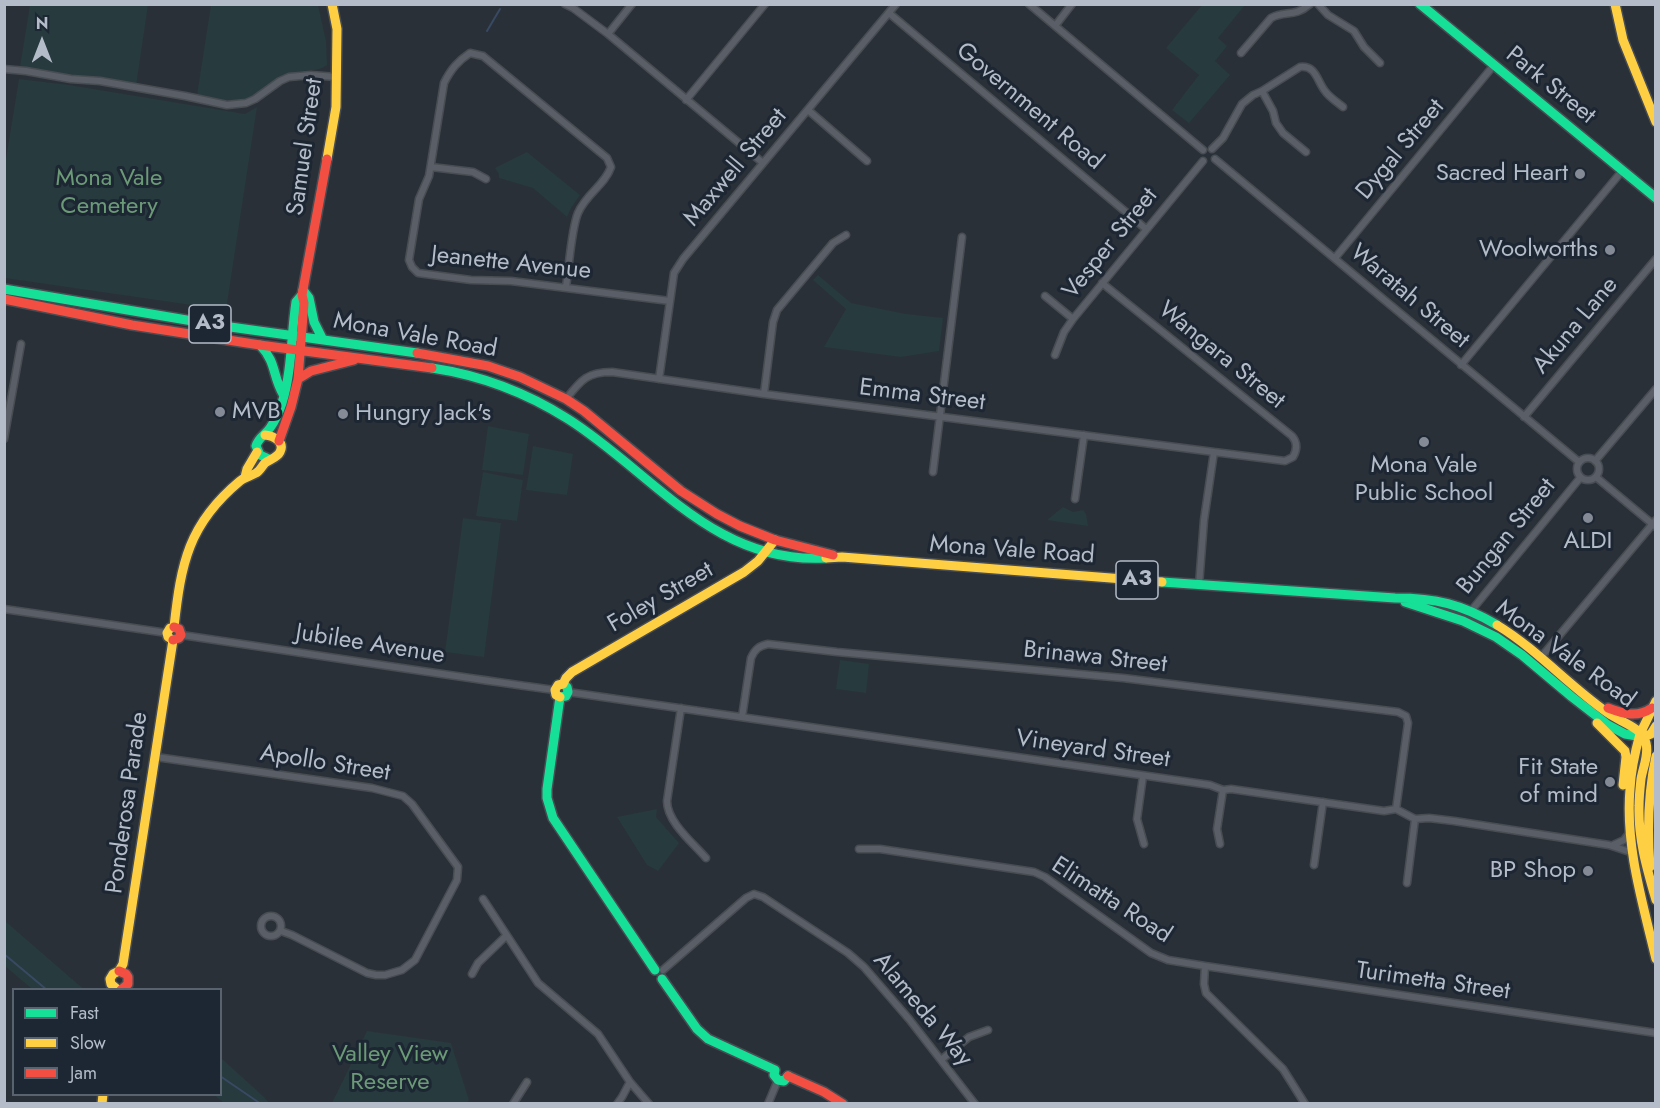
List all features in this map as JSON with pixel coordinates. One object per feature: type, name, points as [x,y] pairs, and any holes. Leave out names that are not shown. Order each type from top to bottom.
[{"type":"main road","name":"Samuel Street","points":[[302,293],[336,107],[337,28],[332,4]]},
{"type":"main road","name":"Park Street","points":[[1420,4],[1656,198]]},
{"type":"main road","points":[[1615,4],[1623,40],[1656,122]]},
{"type":"main road","name":"Mona Vale Road","points":[[4,289],[216,325],[419,353],[488,366],[520,377],[566,399],[681,490],[717,514],[775,540],[842,557]]},
{"type":"main road","points":[[296,337],[300,350],[298,379],[279,441],[279,453],[269,459],[257,452],[258,440],[265,435],[278,413],[284,394],[290,349],[296,337],[304,303],[302,293]]},
{"type":"main road","points":[[302,293],[309,298],[314,322],[323,340]]},
{"type":"main road","name":"Mona Vale Road","points":[[4,299],[132,325],[453,372],[484,380],[513,390],[577,425],[668,498],[723,534],[784,556],[808,559],[842,557],[1199,585],[1435,600],[1471,611],[1506,630],[1542,656],[1614,718],[1641,736]]},
{"type":"main road","points":[[260,345],[273,363],[278,386],[284,394]]},
{"type":"main road","points":[[298,379],[303,373],[312,369],[348,363],[357,358]]},
{"type":"main road","points":[[513,390],[530,391],[557,401],[566,399],[566,406],[577,425]]},
{"type":"main road","points":[[265,435],[273,436],[279,441]]},
{"type":"main road","name":"Ponderosa Parade","points":[[245,477],[257,452]]},
{"type":"main road","name":"Ponderosa Parade","points":[[119,971],[123,964],[156,757],[185,555],[192,536],[206,515],[245,477],[254,474],[269,459]]},
{"type":"main road","name":"Foley Street","points":[[562,691],[566,678],[573,672],[744,573],[758,561],[775,540]]},
{"type":"main road","name":"Mona Vale Road","points":[[1395,598],[1466,622],[1508,644],[1584,708],[1623,733],[1632,737],[1641,736]]},
{"type":"main road","name":"Bungan Street","points":[[1466,622],[1471,611]]},
{"type":"main road","points":[[562,691],[547,789],[547,798],[553,818],[697,1029],[708,1039],[775,1070],[785,1068],[788,1076],[784,1081],[778,1080],[774,1075],[775,1070]]},
{"type":"main road","points":[[1594,702],[1630,716],[1642,714],[1654,705]]},
{"type":"main road","points":[[1654,705],[1641,736],[1630,781],[1628,804],[1633,853],[1656,959]]},
{"type":"main road","name":"A3","points":[[1584,708],[1623,747],[1625,752],[1623,800],[1630,831]]},
{"type":"main road","points":[[1641,736],[1651,734],[1656,726]]},
{"type":"main road","points":[[1641,736],[1647,746],[1640,788],[1640,832],[1642,850],[1655,896]]},
{"type":"main road","points":[[1655,896],[1648,848],[1647,810],[1656,756]]},
{"type":"main road","name":"Ponderosa Parade","points":[[116,988],[111,984],[110,978],[114,972],[119,971],[125,973],[129,978],[128,984],[122,988]]},
{"type":"main road","points":[[788,1076],[824,1092],[843,1104]]},
{"type":"street","points":[[565,4],[608,34],[763,163]]},
{"type":"street","points":[[608,34],[632,4]]},
{"type":"street","points":[[686,100],[765,4]]},
{"type":"street","name":"Maxwell Street","points":[[659,379],[674,273],[683,259],[896,4]]},
{"type":"street","points":[[1029,4],[1203,150]]},
{"type":"street","points":[[1055,26],[1072,4]]},
{"type":"street","points":[[1241,53],[1271,18],[1277,15],[1297,13],[1311,4]]},
{"type":"street","points":[[1318,4],[1328,15],[1354,31],[1364,47],[1380,63]]},
{"type":"street","name":"Government Road","points":[[889,13],[1146,229]]},
{"type":"street","name":"Jeanette Avenue","points":[[567,287],[578,214],[588,196],[608,176],[611,167],[607,158],[483,56],[470,53],[450,70],[444,82],[431,167],[419,199],[409,260],[412,267],[418,273],[471,280],[511,281],[567,287],[670,302]]},
{"type":"street","name":"Dygal Street","points":[[1335,258],[1494,65]]},
{"type":"street","points":[[1212,149],[1222,138],[1242,104],[1294,69],[1305,66],[1312,69],[1326,93],[1343,107]]},
{"type":"street","points":[[4,69],[100,81],[227,105],[246,103],[255,99],[289,77],[311,75],[336,77]]},
{"type":"street","points":[[1262,91],[1282,132],[1306,152]]},
{"type":"street","points":[[808,110],[867,161]]},
{"type":"street","points":[[1203,150],[1212,149]]},
{"type":"street","points":[[1203,150],[1201,157],[1208,163],[1215,159],[1212,149]]},
{"type":"street","name":"Waratah Street","points":[[1215,159],[1579,462]]},
{"type":"street","name":"Vesper Street","points":[[1055,355],[1064,332],[1073,319],[1203,161]]},
{"type":"street","points":[[431,167],[473,172],[486,179]]},
{"type":"street","points":[[1461,365],[1623,171]]},
{"type":"street","points":[[764,394],[773,322],[777,310],[833,243],[846,236]]},
{"type":"street","points":[[933,472],[962,237]]},
{"type":"street","name":"Akuna Lane","points":[[1524,417],[1656,259]]},
{"type":"street","name":"Wangara Street","points":[[1102,283],[1292,436],[1296,449],[1293,457],[1285,461]]},
{"type":"street","points":[[1045,296],[1073,319]]},
{"type":"street","points":[[4,439],[21,344]]},
{"type":"street","name":"Emma Street","points":[[566,399],[581,380],[589,375],[598,372],[612,372],[764,394],[1285,461]]},
{"type":"street","points":[[1595,461],[1656,388]]},
{"type":"street","points":[[1075,499],[1084,435]]},
{"type":"street","points":[[1199,585],[1204,520],[1214,452]]},
{"type":"street","points":[[1585,458],[1595,461],[1599,470],[1596,477],[1587,480],[1580,478],[1577,472],[1579,462],[1585,458]]},
{"type":"street","points":[[1542,656],[1654,523],[1596,477]]},
{"type":"street","name":"Bungan Street","points":[[1471,611],[1580,478]]},
{"type":"street","name":"Jubilee Avenue","points":[[4,609],[337,657],[438,675],[562,691]]},
{"type":"street","name":"Brinawa Street","points":[[742,717],[751,657],[760,645],[768,644],[1123,678],[1398,712],[1406,716],[1408,723],[1396,809]]},
{"type":"street","name":"Vineyard Street","points":[[562,691],[1210,785],[1223,790],[1231,789],[1385,811],[1396,809],[1415,819],[1454,821],[1609,845],[1633,853]]},
{"type":"street","points":[[681,708],[667,806],[673,821],[706,858]]},
{"type":"street","name":"Apollo Street","points":[[156,757],[372,788],[404,796],[458,867],[457,879],[415,960],[402,970],[386,975],[367,973],[281,931]]},
{"type":"street","points":[[1143,776],[1137,819],[1144,844]]},
{"type":"street","points":[[1220,844],[1217,829],[1223,790]]},
{"type":"street","points":[[1314,866],[1323,802]]},
{"type":"street","points":[[1407,883],[1415,819]]},
{"type":"street","points":[[1609,845],[1621,842],[1630,831]]},
{"type":"street","name":"Elimatta Road","points":[[859,849],[902,852],[1034,872],[1045,877],[1151,953],[1168,960],[1205,966]]},
{"type":"street","name":"Alameda Way","points":[[660,973],[741,901],[758,895],[855,959],[874,978],[975,1104]]},
{"type":"street","points":[[483,899],[538,983],[598,1034],[630,1082],[649,1104]]},
{"type":"street","points":[[472,974],[478,963],[506,936]]},
{"type":"street","points":[[1205,966],[1206,993],[1283,1069],[1305,1104]]},
{"type":"street","name":"Turimetta Street","points":[[1205,966],[1656,1033]]},
{"type":"street","points":[[941,1060],[969,1037],[988,1030]]},
{"type":"street","points":[[768,1104],[778,1080]]},
{"type":"street","points":[[513,1104],[527,1082]]},
{"type":"street","points":[[617,1104],[630,1082]]},
{"type":"green space","points":[[30,5],[148,5],[136,86],[20,67]]},
{"type":"green space","points":[[211,5],[318,5],[326,41],[327,65],[319,69],[286,75],[243,100],[226,101],[197,95]]},
{"type":"green space","points":[[1202,5],[1245,5],[1218,38],[1227,46],[1215,61],[1230,75],[1189,123],[1172,110],[1199,75],[1166,48]]},
{"type":"green space","name":"Mona Vale Cemetery","points":[[19,79],[245,114],[257,107],[226,310],[5,278],[5,165]]},
{"type":"green space","points":[[527,152],[580,195],[567,217],[533,188],[499,178],[495,168]]},
{"type":"green space","points":[[818,275],[851,303],[906,314],[943,318],[939,351],[901,357],[824,347],[846,309],[813,280]]},
{"type":"green space","points":[[488,426],[529,434],[523,475],[482,470]]},
{"type":"green space","points":[[533,446],[573,454],[567,495],[526,490]]},
{"type":"green space","points":[[483,472],[523,480],[517,521],[476,516]]},
{"type":"green space","points":[[1063,507],[1073,512],[1083,510],[1088,526],[1047,520]]},
{"type":"green space","points":[[463,518],[501,523],[484,657],[445,652]]},
{"type":"green space","points":[[840,660],[869,664],[866,693],[836,689]]},
{"type":"green space","points":[[657,809],[656,817],[679,843],[658,871],[647,865],[617,817]]},
{"type":"green space","points":[[5,921],[83,988],[31,988],[5,966]]},
{"type":"green space","name":"Valley View Reserve","points":[[367,1031],[451,1043],[469,1100],[467,1103],[332,1103]]},
{"type":"green space","name":"Valley View Reserve","points":[[222,1059],[269,1103],[224,1103],[215,1096],[222,1096]]},
{"type":"waterway","points":[[487,31],[500,9]]},
{"type":"waterway","points":[[4,954],[45,988]]},
{"type":"waterway","points":[[222,1077],[261,1104]]},
{"type":"traffic: fast","points":[[1420,4],[1656,198]]},
{"type":"traffic: fast","points":[[4,289],[216,325],[417,353]]},
{"type":"traffic: fast","points":[[303,290],[309,298],[314,322],[323,340]]},
{"type":"traffic: fast","points":[[269,459],[260,455],[256,446],[272,425],[282,403],[290,366],[296,302],[302,295]]},
{"type":"traffic: fast","points":[[260,345],[272,363],[283,394]]},
{"type":"traffic: fast","points":[[432,368],[467,375],[502,386],[568,419],[599,440],[686,511],[717,531],[750,547],[786,556],[826,558]]},
{"type":"traffic: fast","points":[[1162,582],[1423,599],[1460,607],[1497,625]]},
{"type":"traffic: fast","points":[[1405,602],[1463,621],[1496,637],[1522,655],[1608,725],[1625,734],[1643,737]]},
{"type":"traffic: fast","points":[[560,697],[566,696],[568,692],[567,687],[563,684]]},
{"type":"traffic: fast","points":[[560,697],[547,789],[547,798],[553,818],[655,970]]},
{"type":"traffic: fast","points":[[662,979],[697,1029],[708,1039],[775,1070]]},
{"type":"traffic: fast","points":[[775,1070],[774,1075],[778,1080],[784,1081],[788,1076]]},
{"type":"traffic: slow","points":[[327,159],[336,107],[337,29],[332,4]]},
{"type":"traffic: slow","points":[[1615,4],[1623,40],[1656,122]]},
{"type":"traffic: slow","points":[[173,640],[168,637],[167,633],[170,628],[174,627],[180,584],[190,546],[198,529],[223,497],[240,481],[257,472],[265,463],[279,454],[280,442],[265,435]]},
{"type":"traffic: slow","points":[[245,477],[257,452]]},
{"type":"traffic: slow","points":[[563,684],[572,672],[744,572],[758,561],[775,540]]},
{"type":"traffic: slow","points":[[826,558],[842,557],[1162,582]]},
{"type":"traffic: slow","points":[[1497,625],[1594,702],[1644,737],[1647,752],[1641,779],[1639,818],[1646,865],[1656,900]]},
{"type":"traffic: slow","points":[[116,988],[111,984],[110,979],[123,964],[173,640]]},
{"type":"traffic: slow","points":[[560,697],[556,695],[555,690],[558,685],[563,684]]},
{"type":"traffic: slow","points":[[1640,734],[1656,701]]},
{"type":"traffic: slow","points":[[1597,723],[1625,751],[1623,785]]},
{"type":"traffic: slow","points":[[1643,737],[1651,734],[1656,726]]},
{"type":"traffic: slow","points":[[1640,734],[1631,782],[1630,832],[1636,875],[1656,959]]},
{"type":"traffic: slow","points":[[1650,867],[1649,811],[1656,756]]},
{"type":"traffic: slow","points":[[102,1104],[103,1096]]},
{"type":"traffic: jam","points":[[279,441],[298,379],[304,303],[302,295],[327,159]]},
{"type":"traffic: jam","points":[[4,299],[132,325],[432,368]]},
{"type":"traffic: jam","points":[[417,353],[488,366],[520,377],[566,399],[584,411],[681,491],[717,514],[775,540],[833,555]]},
{"type":"traffic: jam","points":[[298,379],[311,371],[354,360]]},
{"type":"traffic: jam","points":[[173,640],[181,635],[179,629],[174,627]]},
{"type":"traffic: jam","points":[[1608,708],[1630,714],[1641,713],[1652,708]]},
{"type":"traffic: jam","points":[[119,971],[128,977],[128,984],[123,988]]},
{"type":"traffic: jam","points":[[788,1076],[824,1092],[843,1104]]},
{"type":"place","name":"Sacred Heart","points":[[1580,174]]},
{"type":"place","name":"Woolworths","points":[[1610,250]]},
{"type":"place","name":"MVB","points":[[220,412]]},
{"type":"place","name":"Hungry Jack's","points":[[343,414]]},
{"type":"place","name":"Mona Vale Public School","points":[[1424,442]]},
{"type":"place","name":"ALDI","points":[[1588,518]]},
{"type":"place","name":"Fit State of mind","points":[[1610,782]]},
{"type":"place","name":"BP Shop","points":[[1588,871]]}]
